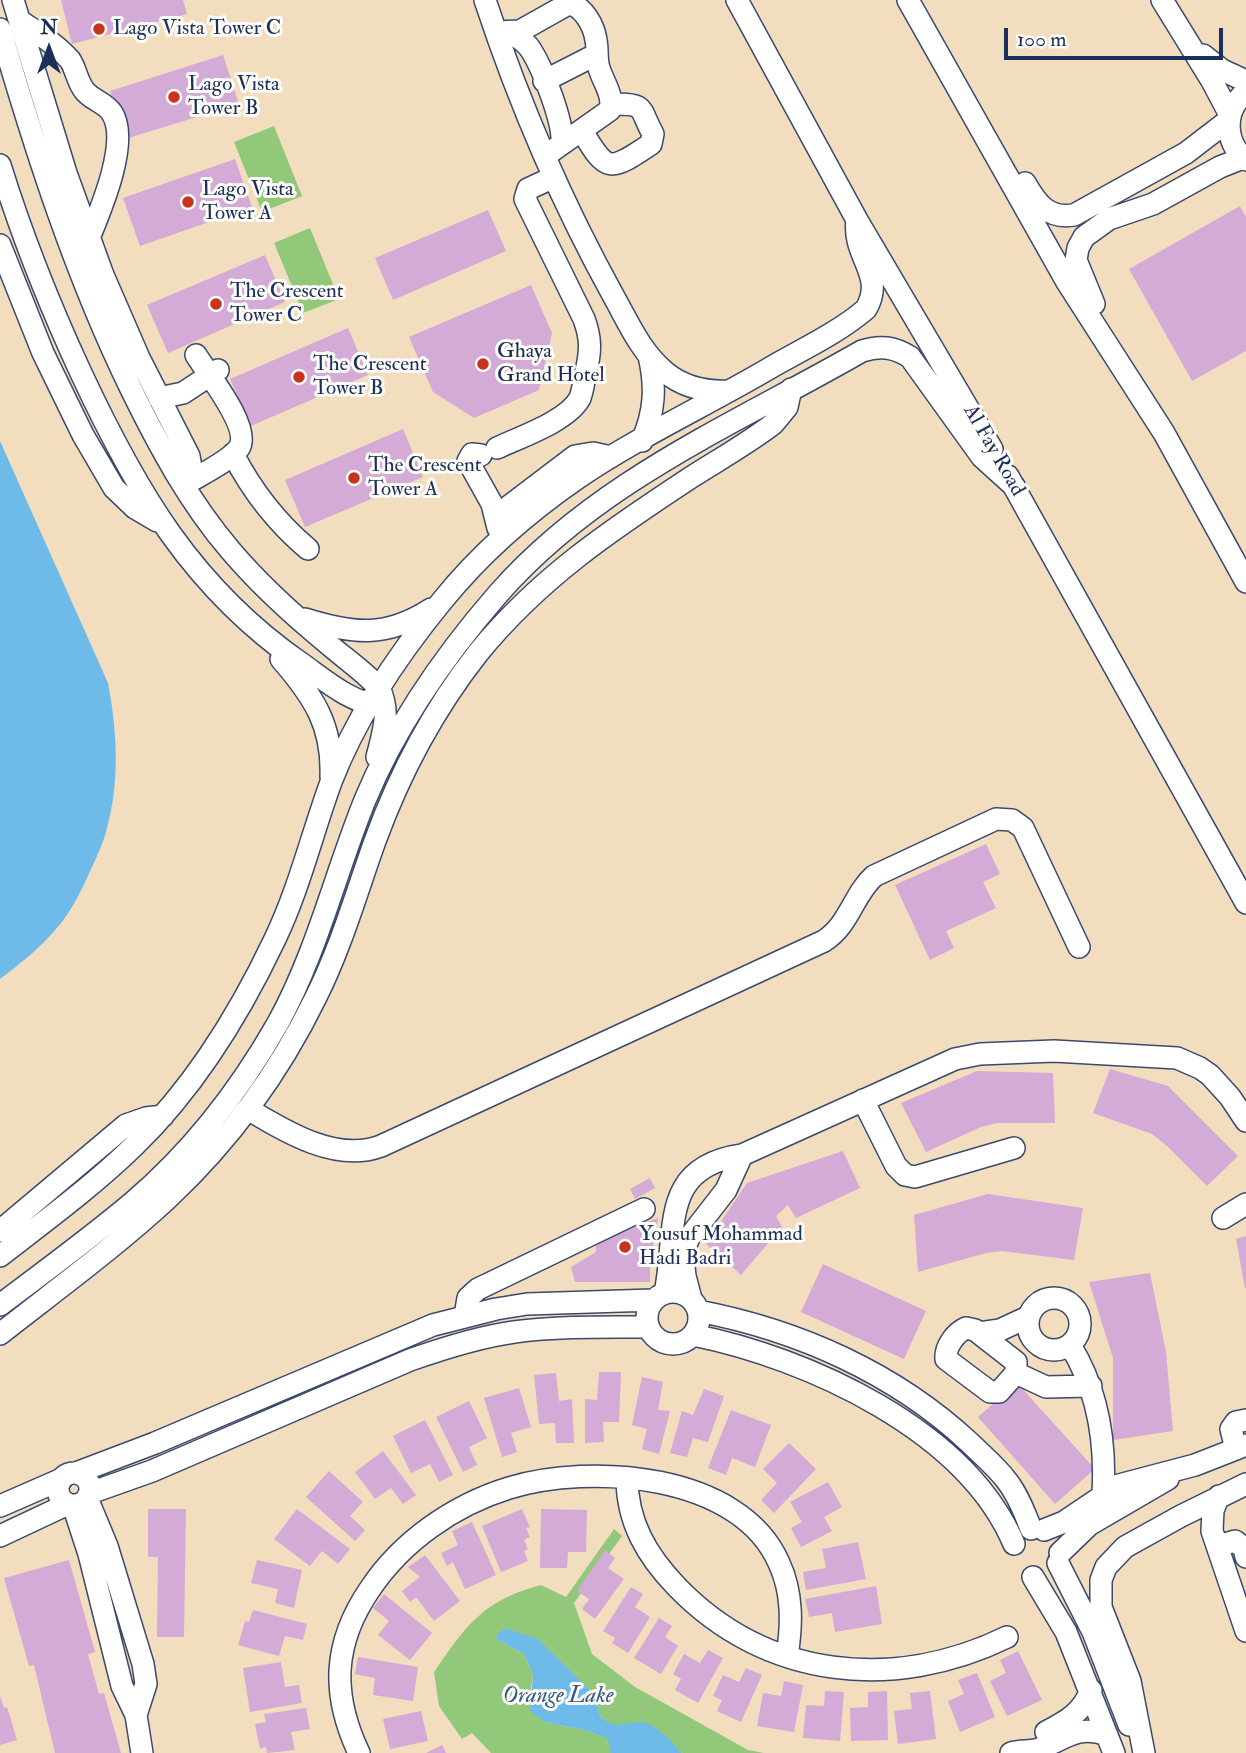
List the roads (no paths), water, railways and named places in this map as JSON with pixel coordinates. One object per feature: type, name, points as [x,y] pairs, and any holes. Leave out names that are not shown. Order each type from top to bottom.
[{"type":"street","points":[[485,0],[503,32],[553,150],[554,177],[591,255],[649,356],[668,374],[691,387],[717,392],[731,391]]},
{"type":"street","name":"Al Fay Road","points":[[737,0],[857,220],[1014,486],[1246,904]]},
{"type":"street","points":[[908,0],[1067,282],[1164,433],[1246,582]]},
{"type":"street","points":[[1105,343],[1098,315],[1076,260],[1077,248],[1084,237],[1109,219],[1153,204],[1220,167],[1244,159],[1231,141],[1229,117],[1212,81],[1163,0]]},
{"type":"street","points":[[503,32],[528,27],[562,6],[573,4],[582,10],[594,34],[598,66],[612,101],[619,105],[630,103],[638,106],[653,134],[651,144],[620,162],[611,164],[598,158],[582,131]]},
{"type":"street","points":[[0,1334],[103,1239],[133,1202],[191,1144],[228,1100],[255,1061],[279,1021],[304,969],[366,797],[385,723],[378,699],[232,552],[208,523],[188,483],[154,435],[113,351],[68,239],[53,165],[11,16]]},
{"type":"street","points":[[11,16],[54,45],[70,61],[84,91],[108,108],[117,124],[117,145],[109,184],[89,238]]},
{"type":"street","points":[[503,32],[518,37],[531,51],[544,81],[562,128],[553,150]]},
{"type":"street","points":[[1188,42],[1222,70],[1246,81]]},
{"type":"street","points":[[544,81],[597,54]]},
{"type":"street","points":[[976,124],[1003,148],[1038,205],[1052,214],[1067,216],[1080,212],[1197,145],[1229,117],[1235,104],[1246,92]]},
{"type":"street","points":[[553,150],[608,113],[612,101]]},
{"type":"street","points":[[53,165],[89,238],[120,317],[189,456],[188,483]]},
{"type":"street","points":[[1,171],[46,293],[122,457],[161,523],[203,576],[250,623],[303,685],[320,713],[330,746],[331,783]]},
{"type":"street","points":[[500,541],[496,516],[468,461],[472,454],[493,454],[572,408],[580,397],[591,348],[588,330],[525,199],[528,189],[554,177]]},
{"type":"street","points":[[296,617],[346,631],[362,632],[413,620],[443,599],[500,541],[553,496],[611,457],[731,391],[866,309],[871,301],[873,283],[858,245],[857,220]]},
{"type":"street","points":[[0,246],[48,363],[83,435],[114,488],[135,508],[161,523]]},
{"type":"street","points":[[581,315],[614,296]]},
{"type":"street","points":[[366,797],[411,710],[431,680],[496,596],[556,536],[657,464],[724,424],[862,351],[882,347],[901,352],[917,365],[982,457],[1014,486]]},
{"type":"street","points":[[188,483],[233,453],[238,448],[242,434],[214,373],[196,355]]},
{"type":"street","points":[[642,441],[654,399],[649,356]]},
{"type":"street","points":[[159,398],[183,393],[214,373]]},
{"type":"street","points":[[0,1305],[166,1200],[193,1174],[248,1109],[284,1056],[318,994],[345,930],[385,814],[410,761],[441,707],[477,655],[519,607],[574,557],[773,424],[787,407],[791,389]]},
{"type":"street","points":[[233,453],[249,484],[270,512],[308,549]]},
{"type":"street","points":[[496,516],[575,456],[593,453],[611,457]]},
{"type":"street","points":[[0,1256],[104,1172],[163,1116],[219,1042],[271,947],[300,875],[331,783],[378,699],[443,599]]},
{"type":"street","points":[[250,623],[335,687],[378,699],[408,698],[431,680]]},
{"type":"street","points":[[248,1109],[304,1138],[343,1151],[365,1151],[382,1146],[824,941],[841,928],[861,891],[874,876],[996,819],[1012,820],[1023,828],[1079,947]]},
{"type":"street","points":[[742,1154],[715,1181],[702,1200],[683,1257],[685,1276],[698,1324],[693,1335],[682,1343],[668,1344],[656,1339],[648,1327],[646,1313],[659,1297],[670,1265],[674,1213],[681,1193],[694,1175],[726,1157],[742,1154],[955,1059],[980,1054],[1070,1051],[1177,1058],[1200,1068],[1230,1097],[1246,1121]]},
{"type":"street","points":[[863,1100],[896,1167],[905,1175],[915,1177],[1014,1147]]},
{"type":"street","points":[[0,1231],[126,1125],[145,1118],[163,1116]]},
{"type":"street","points":[[692,1230],[726,1190],[742,1154]]},
{"type":"street","points":[[681,1193],[702,1200]]},
{"type":"street","points":[[1223,1217],[1246,1204]]},
{"type":"street","points":[[465,1315],[466,1303],[472,1293],[644,1209]]},
{"type":"street","points":[[523,1268],[518,1282],[527,1304]]},
{"type":"street","points":[[0,1506],[155,1443],[401,1337],[465,1315],[527,1304],[659,1297],[678,1293],[694,1305],[793,1336],[852,1363],[909,1396],[961,1435],[1007,1481],[1037,1530],[1054,1536],[1059,1558],[1093,1632],[1141,1753]]},
{"type":"street","points":[[998,1347],[1029,1325],[1037,1303],[1045,1300],[1061,1299],[1069,1302],[1079,1315],[1080,1323],[1079,1331],[1070,1345],[1063,1349],[1039,1346],[1029,1325]]},
{"type":"street","points":[[979,1333],[1029,1325]]},
{"type":"street","points":[[0,1536],[79,1500],[443,1348],[512,1332],[547,1328],[648,1327]]},
{"type":"street","points":[[1016,1368],[999,1392],[990,1392],[946,1359],[946,1351],[961,1330],[971,1328],[998,1347],[1016,1368],[1045,1380],[1089,1382]]},
{"type":"street","points":[[693,1335],[754,1349],[804,1367],[896,1416],[946,1455],[990,1499],[1014,1544],[1013,1559],[1026,1575],[1034,1577],[1048,1574],[1059,1558],[1116,1498]]},
{"type":"street","points":[[1070,1345],[1089,1382],[1102,1438],[1103,1468],[1116,1498],[1118,1513],[1129,1514],[1197,1472],[1203,1461]]},
{"type":"street","points":[[1014,1544],[1024,1532],[1071,1518],[1241,1447],[1231,1429],[1236,1422],[1246,1420]]},
{"type":"street","points":[[69,1476],[58,1490],[79,1500]]},
{"type":"street","points":[[359,1753],[343,1713],[340,1680],[342,1647],[359,1604],[405,1548],[443,1519],[486,1496],[531,1482],[579,1476],[663,1483],[697,1494],[730,1510],[758,1532],[780,1563],[790,1600],[787,1656]]},
{"type":"street","points":[[627,1478],[630,1510],[638,1534],[651,1556],[672,1582],[717,1621],[751,1642],[787,1656],[837,1668],[887,1670],[937,1664],[985,1648],[1007,1637]]},
{"type":"street","points":[[1141,1753],[1130,1681],[1101,1607],[1101,1580],[1106,1567],[1125,1547],[1246,1484]]},
{"type":"street","points":[[1219,1496],[1213,1510],[1215,1539],[1246,1631]]},
{"type":"street","points":[[79,1500],[86,1543],[122,1686],[136,1715],[142,1753]]},
{"type":"street","points":[[1181,1516],[1201,1522],[1215,1539],[1235,1541],[1244,1548],[1246,1557]]},
{"type":"street","points":[[1034,1577],[1062,1624],[1111,1744]]},
{"type":"street","points":[[1017,1751],[1075,1715],[1085,1704],[1091,1690]]},
{"type":"street","points":[[1017,1751],[1035,1750],[1078,1731],[1094,1730],[1111,1744]]},
{"type":"water","points":[[0,441],[108,683],[116,756],[114,792],[107,828],[81,891],[65,918],[50,936],[30,956],[0,979]]},
{"type":"water","name":"Orange Lake","points":[[505,1628],[538,1639],[593,1693],[601,1718],[617,1725],[638,1722],[650,1725],[682,1753],[611,1753],[608,1739],[589,1731],[545,1722],[530,1711],[533,1675],[524,1654],[498,1640],[496,1636]]},
{"type":"place","name":"Lago Vista Tower C","points":[[99,29]]},
{"type":"place","name":"Lago Vista Tower B","points":[[174,97]]},
{"type":"place","name":"Lago Vista Tower A","points":[[188,202]]},
{"type":"place","name":"The Crescent Tower C","points":[[216,304]]},
{"type":"place","name":"Ghaya Grand Hotel","points":[[483,364]]},
{"type":"place","name":"The Crescent Tower B","points":[[299,377]]},
{"type":"place","name":"The Crescent Tower A","points":[[354,478]]},
{"type":"place","name":"Yousuf Mohammad Hadi Badri","points":[[625,1247]]}]
